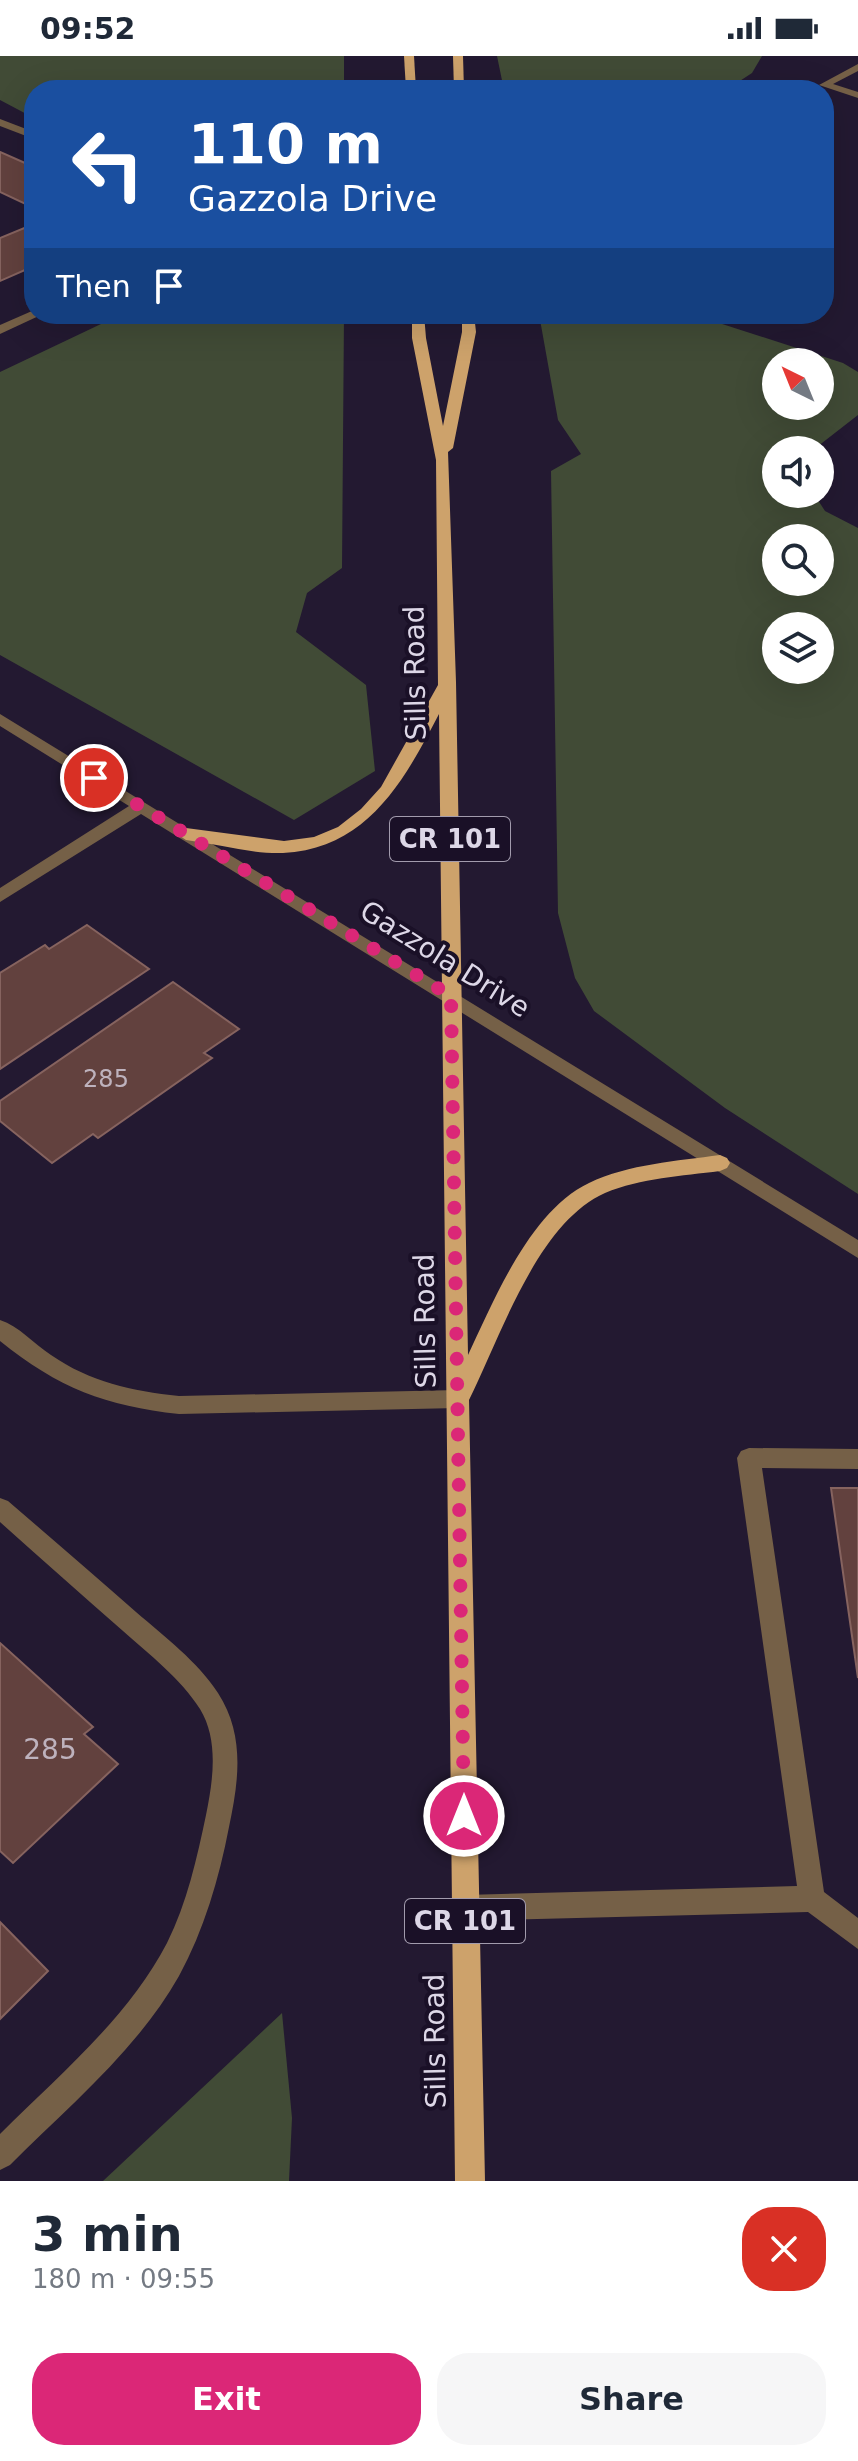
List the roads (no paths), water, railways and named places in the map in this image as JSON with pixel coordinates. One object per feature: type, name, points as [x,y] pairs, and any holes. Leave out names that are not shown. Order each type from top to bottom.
[{"type":"main road","points":[[409,56],[410,80]]},
{"type":"main road","points":[[458,56],[459,80]]},
{"type":"main road","name":"Sills Road","points":[[418,324],[443,460],[470,2181]]},
{"type":"main road","name":"Sills Road","points":[[443,460],[469,324]]},
{"type":"main road","points":[[186,834],[282,847],[320,842],[352,828],[381,799],[448,682]]},
{"type":"main road","points":[[458,1399],[540,1240],[573,1202],[593,1190],[632,1177],[720,1163]]},
{"type":"street","points":[[833,80],[858,67]]},
{"type":"street","points":[[834,88],[858,95]]},
{"type":"street","points":[[0,122],[24,132]]},
{"type":"street","points":[[0,330],[24,320]]},
{"type":"street","name":"Gazzola Drive","points":[[0,719],[858,1250]]},
{"type":"street","points":[[0,896],[140,807]]},
{"type":"street","points":[[0,1329],[63,1378],[100,1393],[137,1402],[179,1405],[458,1399]]},
{"type":"street","points":[[812,1899],[749,1458],[858,1459]]},
{"type":"street","points":[[0,1508],[176,1663],[203,1692],[219,1719],[225,1753],[221,1804],[209,1864],[186,1930],[158,1985],[117,2036],[0,2155]]},
{"type":"street","points":[[465,1908],[812,1899],[858,1935]]}]
